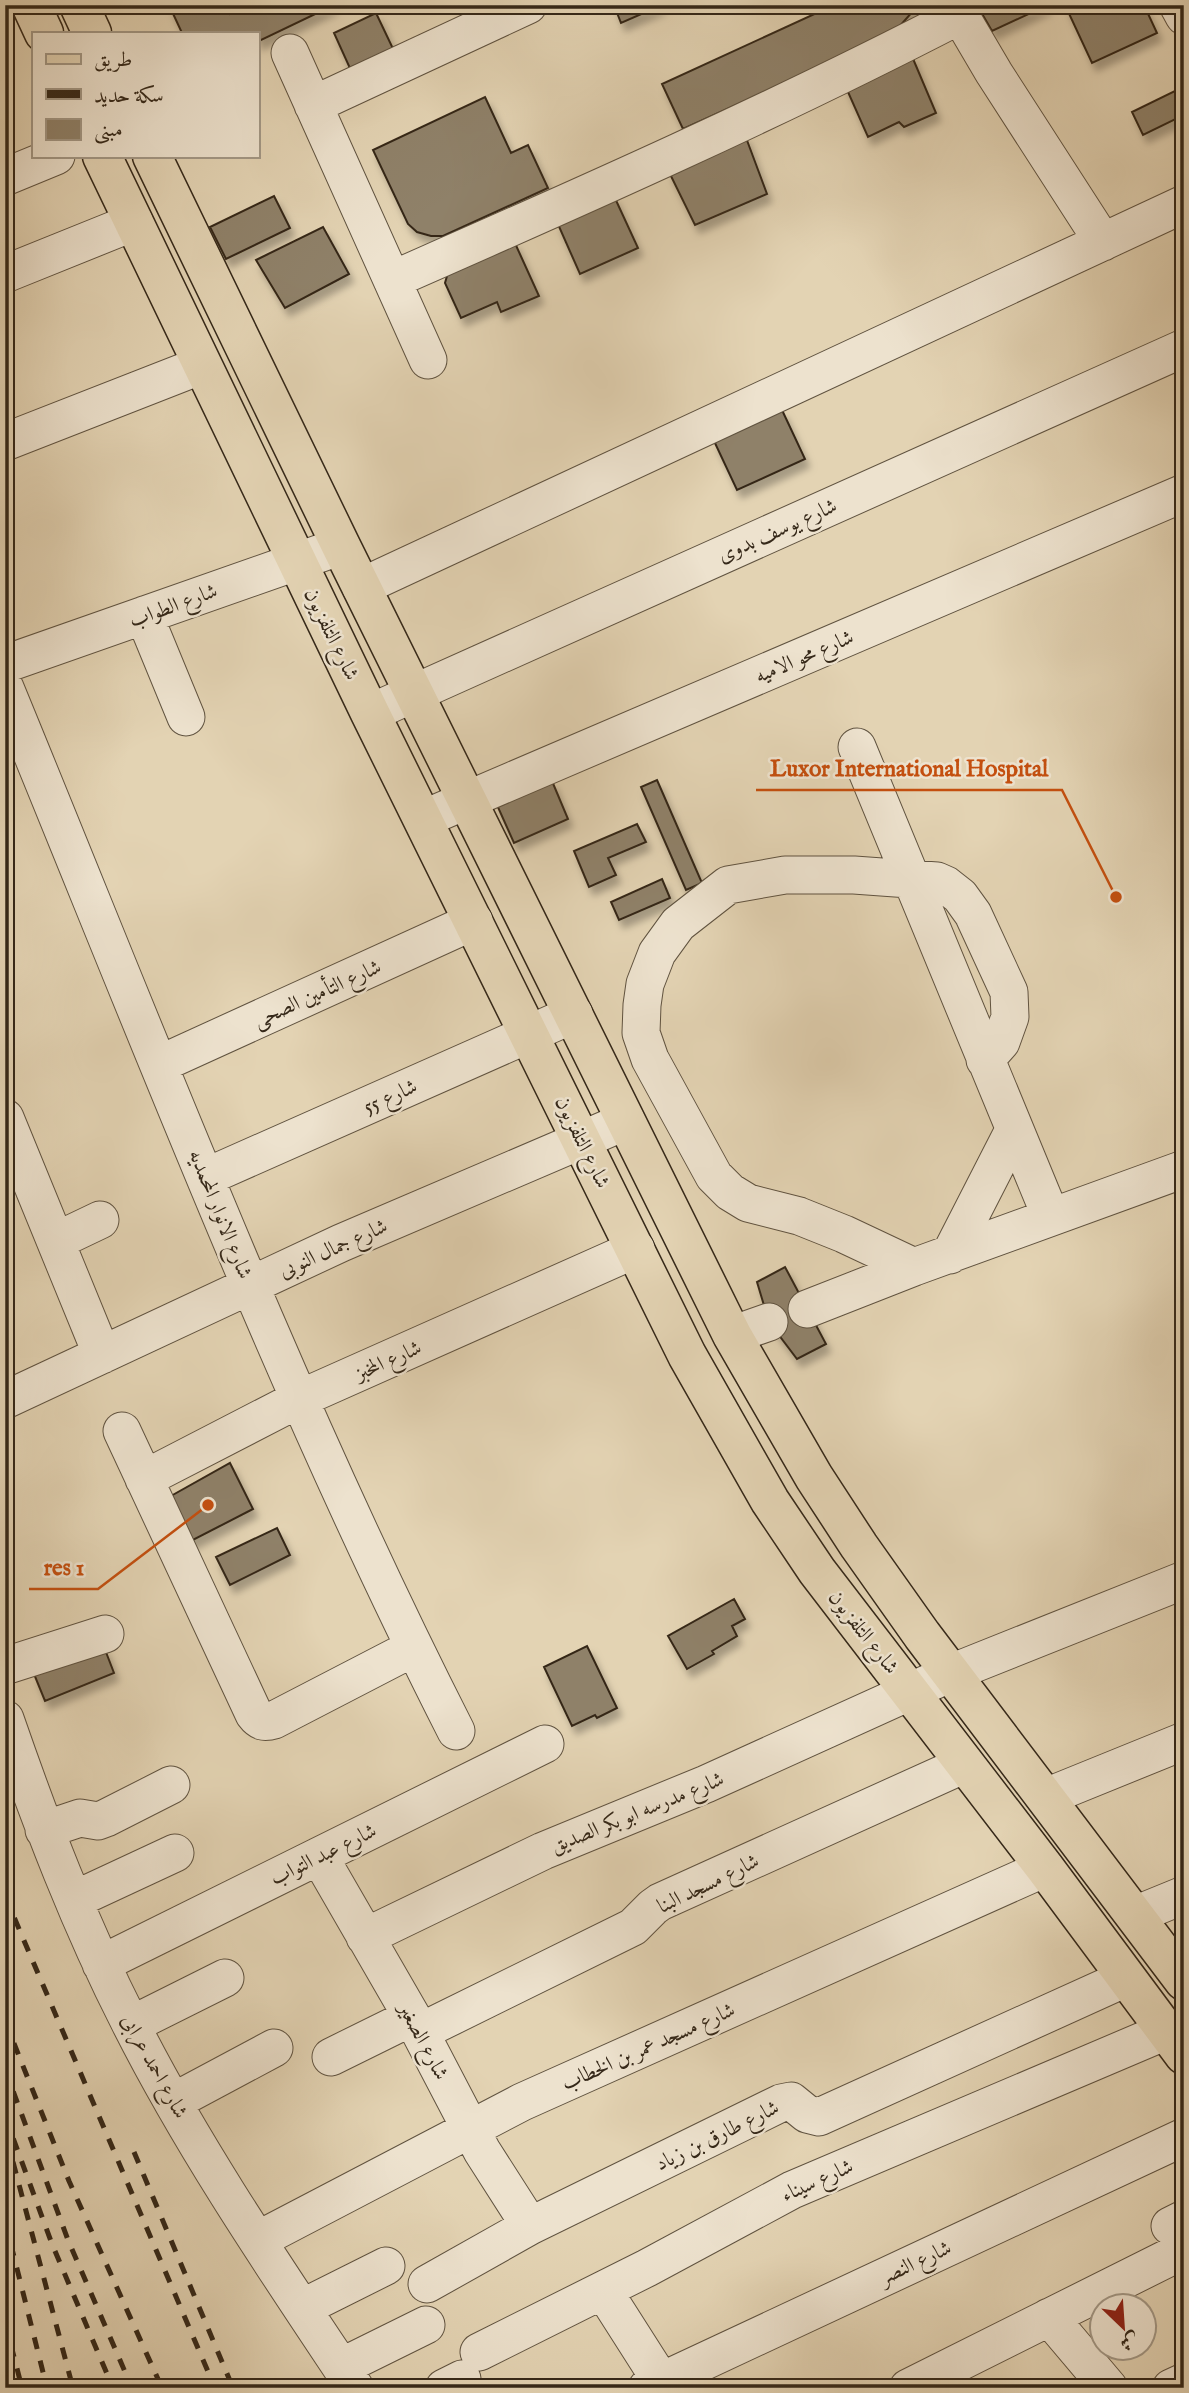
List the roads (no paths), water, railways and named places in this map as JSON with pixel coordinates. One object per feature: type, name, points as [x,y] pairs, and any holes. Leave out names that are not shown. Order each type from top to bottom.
[{"type":"main road","points":[[31,5],[44,32]]},
{"type":"main road","points":[[79,5],[92,32]]},
{"type":"main road","name":"شارع التلفزيون","points":[[103,158],[370,713],[687,1355],[727,1429],[778,1513],[860,1629],[943,1733],[1175,2043]]},
{"type":"main road","name":"شارع التلفزيون","points":[[153,158],[361,587],[732,1335],[821,1489],[859,1546],[951,1673],[1184,1981]]},
{"type":"main road","points":[[687,1355],[732,1335]]},
{"type":"main road","points":[[943,1733],[982,1713]]},
{"type":"street","points":[[313,105],[528,5]]},
{"type":"street","points":[[1178,5],[1184,16]]},
{"type":"street","points":[[392,280],[695,146],[879,57],[957,10],[994,73],[1103,242]]},
{"type":"street","points":[[290,53],[428,360]]},
{"type":"street","points":[[5,177],[51,158]]},
{"type":"street","points":[[361,587],[1184,204]]},
{"type":"street","points":[[5,274],[134,222]]},
{"type":"street","name":"شارع يوسف بدوى","points":[[370,713],[1184,348]]},
{"type":"street","points":[[5,442],[202,365]]},
{"type":"street","name":"شارع محو الاميه","points":[[424,819],[1184,493]]},
{"type":"street","name":"شارع الطواب","points":[[5,664],[341,546]]},
{"type":"street","points":[[144,615],[187,717]]},
{"type":"street","name":"شارع الانوار المحمديه","points":[[5,688],[299,1399],[413,1648],[456,1731]]},
{"type":"street","points":[[857,747],[1051,1217]]},
{"type":"street","points":[[914,1267],[845,1234],[799,1216],[748,1203],[730,1192],[714,1176],[650,1059],[641,1033],[645,984],[657,953],[678,924],[728,885],[785,875],[854,875],[937,881],[960,896],[973,914],[1009,992],[1010,1017],[1001,1042],[985,1060]]},
{"type":"street","name":"شارع التأمين الصحى","points":[[159,1065],[474,921]]},
{"type":"street","name":"شارع 55","points":[[206,1177],[574,1014]]},
{"type":"street","points":[[5,1118],[102,1354]]},
{"type":"street","name":"شارع جمال النوبى","points":[[5,1400],[341,1243],[626,1121]]},
{"type":"street","points":[[950,1255],[1014,1130]]},
{"type":"street","points":[[807,1309],[914,1267],[1184,1169]]},
{"type":"street","points":[[56,1241],[100,1220]]},
{"type":"street","name":"شارع المخبز","points":[[144,1479],[299,1399],[636,1249]]},
{"type":"street","points":[[732,1335],[769,1322]]},
{"type":"street","points":[[122,1431],[259,1720],[274,1720],[413,1648]]},
{"type":"street","name":"شارع مدرسه ابو بكر الصديق","points":[[365,1937],[543,1851],[706,1784],[951,1673],[1184,1580]]},
{"type":"street","points":[[5,1666],[104,1634]]},
{"type":"street","name":"شارع احمد عرابى","points":[[5,1719],[44,1830],[101,1964],[131,2025],[173,2102],[348,2377]]},
{"type":"street","points":[[1046,1797],[1184,1741]]},
{"type":"street","name":"شارع عبد التواب","points":[[101,1964],[545,1744]]},
{"type":"street","name":"شارع مسجد البنا","points":[[331,2057],[416,2025],[633,1927],[660,1902],[965,1763]]},
{"type":"street","points":[[44,1830],[80,1818],[98,1821],[172,1785]]},
{"type":"street","points":[[74,1900],[175,1853]]},
{"type":"street","name":"شارع الصغير","points":[[319,1856],[416,2025],[495,2174],[530,2226]]},
{"type":"street","name":"شارع مسجد عمر بن الخطاب","points":[[258,2239],[571,2080],[1045,1868]]},
{"type":"street","points":[[1135,1915],[1184,1895]]},
{"type":"street","points":[[131,2025],[225,1978]]},
{"type":"street","name":"شارع طارق بن زياد","points":[[427,2284],[530,2226],[780,2103],[791,2101],[807,2114],[820,2117],[1126,1978]]},
{"type":"street","name":"شارع سيناء","points":[[461,2373],[603,2290],[792,2189],[1175,2043]]},
{"type":"street","points":[[173,2102],[274,2048]]},
{"type":"street","name":"شارع النصر","points":[[654,2384],[1184,2137]]},
{"type":"street","points":[[920,2385],[1048,2317],[1179,2232]]},
{"type":"street","points":[[302,2308],[386,2266]]},
{"type":"street","points":[[603,2290],[654,2384]]},
{"type":"street","points":[[1048,2317],[1109,2388]]},
{"type":"street","points":[[348,2377],[426,2325]]},
{"type":"street","points":[[1171,2388],[1184,2382]]},
{"type":"railway","points":[[5,1896],[215,2388]]},
{"type":"railway","points":[[5,2021],[69,2181],[162,2388]]},
{"type":"railway","points":[[5,2069],[68,2240],[132,2388]]},
{"type":"railway","points":[[5,2116],[52,2244],[113,2388]]},
{"type":"railway","points":[[134,2152],[233,2388]]},
{"type":"railway","points":[[13,2162],[73,2388]]},
{"type":"railway","points":[[5,2221],[47,2388]]},
{"type":"railway","points":[[5,2322],[22,2388]]},
{"type":"place","name":"Luxor International Hospital","points":[[1116,897]]},
{"type":"place","name":"res 1","points":[[208,1505]]}]
